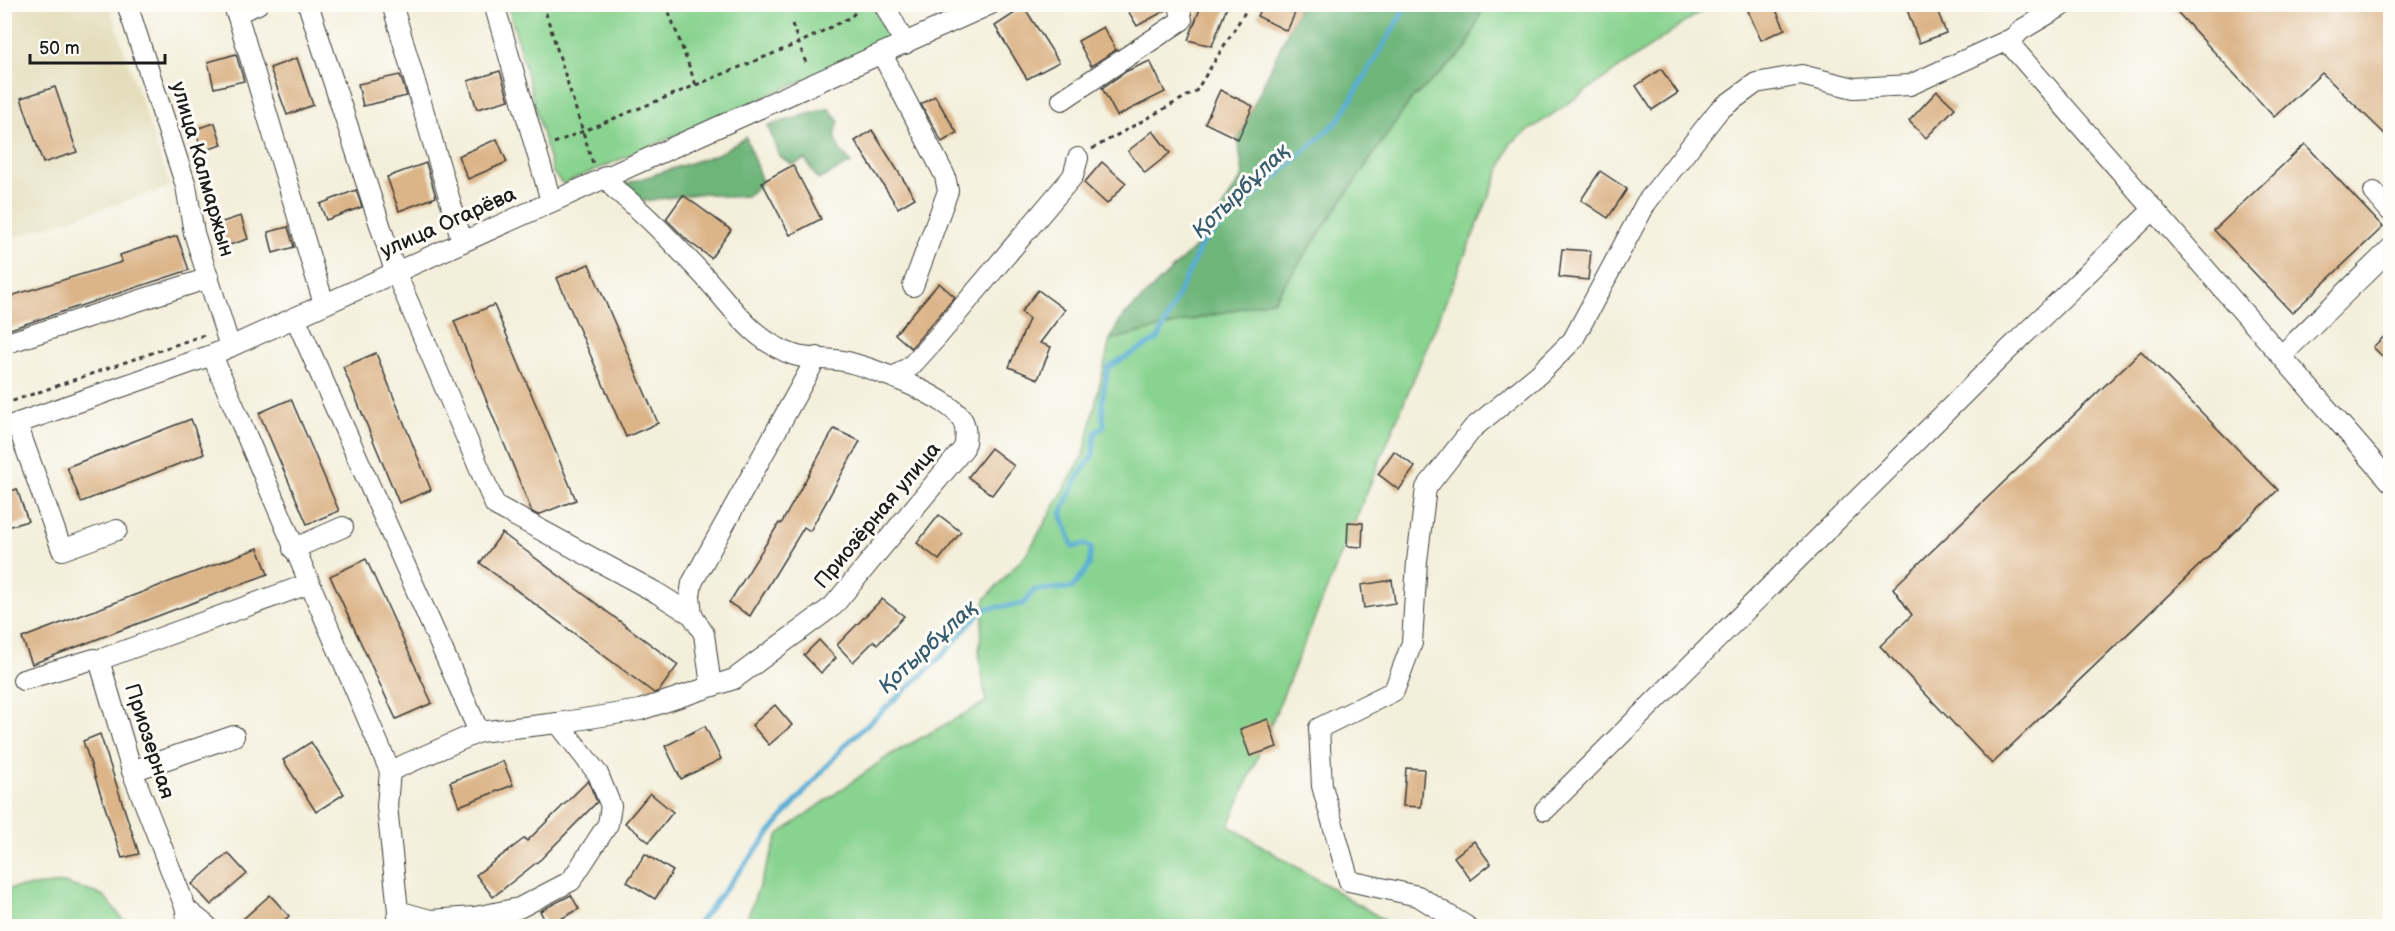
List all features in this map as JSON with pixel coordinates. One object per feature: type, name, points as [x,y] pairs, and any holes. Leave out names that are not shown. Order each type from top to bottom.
[{"type":"street","name":"улица Калмаржын","points":[[128,4],[186,186],[194,233],[230,347]]},
{"type":"street","points":[[258,4],[235,9],[324,304]]},
{"type":"street","points":[[308,4],[395,272],[495,504],[657,593],[692,615],[704,634],[711,686]]},
{"type":"street","points":[[392,4],[462,241]]},
{"type":"street","points":[[494,4],[551,201]]},
{"type":"street","points":[[884,4],[905,44]]},
{"type":"street","name":"улица Огарёва","points":[[11,426],[212,355],[551,201],[599,171],[814,85],[991,4]]},
{"type":"street","points":[[1062,100],[1182,20],[1179,4]]},
{"type":"street","points":[[1466,927],[1418,896],[1349,881],[1322,786],[1319,728],[1394,691],[1413,643],[1417,561],[1426,488],[1473,428],[1539,374],[1573,340],[1646,203],[1719,110],[1756,83],[1801,75],[1854,88],[1910,85],[2013,38],[2021,30],[2065,4]]},
{"type":"street","points":[[2013,38],[2014,49],[2391,481]]},
{"type":"street","points":[[882,54],[945,176],[948,191],[914,286]]},
{"type":"street","points":[[894,377],[910,366],[938,336],[1073,176],[1078,158]]},
{"type":"street","name":"Приозёрная улица","points":[[558,723],[640,710],[734,679],[833,606],[964,448],[967,437],[963,420],[952,407],[894,377],[845,362],[795,356],[767,343],[752,331],[703,275],[599,171]]},
{"type":"street","points":[[2374,192],[2391,211]]},
{"type":"street","points":[[1545,810],[2003,355],[2154,209]]},
{"type":"street","points":[[2282,356],[2391,249]]},
{"type":"street","points":[[4,344],[209,278]]},
{"type":"street","points":[[295,317],[479,732]]},
{"type":"street","points":[[212,355],[292,549],[390,771],[387,806],[397,919],[430,920],[475,917],[519,908],[571,881],[608,824],[611,806],[598,774],[558,723],[479,732],[390,771]]},
{"type":"street","points":[[692,615],[690,596],[692,583],[817,357]]},
{"type":"street","points":[[11,426],[62,550],[117,530]]},
{"type":"street","points":[[292,549],[343,527]]},
{"type":"street","points":[[23,680],[94,659],[99,660],[308,584]]},
{"type":"street","name":"Приозерная","points":[[99,660],[132,771],[187,918],[207,927]]},
{"type":"street","points":[[132,771],[234,736]]},
{"type":"path","points":[[543,4],[583,131],[599,171]]},
{"type":"path","points":[[666,4],[696,85]]},
{"type":"path","points":[[536,150],[799,44],[851,17],[863,4]]},
{"type":"path","points":[[1078,158],[1196,91],[1250,4]]},
{"type":"path","points":[[792,24],[814,85]]},
{"type":"shaded area","points":[[5,5],[109,5],[170,187],[5,240]]},
{"type":"green space","points":[[508,5],[873,5],[890,43],[563,184],[553,173]]},
{"type":"green space","points":[[1300,5],[1484,5],[1466,49],[1410,101],[1274,300],[1110,340],[1120,320],[1202,240],[1243,175],[1238,139]]},
{"type":"green space","points":[[1484,5],[1710,5],[1511,143],[1229,826],[1394,926],[744,926],[779,834],[890,755],[986,702],[979,652],[985,599],[1028,552],[1084,454],[1110,340],[1274,300],[1410,101],[1466,49]]},
{"type":"green space","points":[[829,108],[839,122],[836,134],[837,144],[851,163],[818,180],[805,159],[793,165],[779,156],[768,126]]},
{"type":"green space","points":[[746,137],[762,182],[747,196],[728,197],[705,193],[636,202],[625,184],[718,154]]},
{"type":"green space","points":[[64,883],[104,896],[128,926],[5,926],[5,889]]},
{"type":"building","points":[[1124,4],[1167,4],[1168,9],[1137,26]]},
{"type":"building","points":[[1202,4],[1227,7],[1212,46],[1188,40]]},
{"type":"building","points":[[1263,4],[1299,4],[1287,31],[1257,16]]},
{"type":"building","points":[[1762,4],[1773,4],[1785,29],[1761,40],[1748,11]]},
{"type":"building","points":[[1905,4],[1935,4],[1946,33],[1919,43]]},
{"type":"building","points":[[2170,4],[2391,4],[2391,140],[2322,73],[2274,117]]},
{"type":"building","points":[[1024,7],[1059,62],[1027,79],[995,26]]},
{"type":"building","points":[[1103,27],[1116,50],[1091,66],[1078,41]]},
{"type":"building","points":[[236,54],[244,81],[214,88],[208,62]]},
{"type":"building","points":[[297,58],[313,105],[287,115],[270,68]]},
{"type":"building","points":[[1150,61],[1165,92],[1117,116],[1102,88],[1127,71]]},
{"type":"building","points":[[1661,69],[1678,93],[1652,110],[1636,86]]},
{"type":"building","points":[[500,71],[509,100],[477,109],[468,81]]},
{"type":"building","points":[[400,75],[407,96],[363,106],[358,84]]},
{"type":"building","points":[[55,87],[77,152],[43,163],[21,98]]},
{"type":"building","points":[[1220,90],[1253,106],[1238,139],[1205,123]]},
{"type":"building","points":[[1937,91],[1955,108],[1926,138],[1909,121]]},
{"type":"building","points":[[935,96],[957,133],[942,142],[921,104]]},
{"type":"building","points":[[215,123],[222,145],[202,151],[195,129]]},
{"type":"building","points":[[872,130],[915,198],[898,208],[855,141]]},
{"type":"building","points":[[1153,131],[1170,153],[1145,173],[1128,151]]},
{"type":"building","points":[[497,139],[507,162],[468,179],[458,156]]},
{"type":"building","points":[[2305,144],[2383,227],[2292,313],[2214,230]]},
{"type":"building","points":[[1102,162],[1126,183],[1107,204],[1084,183]]},
{"type":"building","points":[[426,163],[436,197],[399,211],[387,177]]},
{"type":"building","points":[[793,165],[821,219],[790,235],[762,182]]},
{"type":"building","points":[[1600,171],[1627,189],[1608,218],[1581,200]]},
{"type":"building","points":[[356,190],[362,207],[326,220],[320,204]]},
{"type":"building","points":[[683,195],[731,230],[711,258],[688,241],[666,219]]},
{"type":"building","points":[[241,216],[248,239],[223,247],[216,224]]},
{"type":"building","points":[[288,227],[294,247],[273,253],[268,232]]},
{"type":"building","points":[[177,236],[189,270],[4,331],[4,298],[122,262],[120,255]]},
{"type":"building","points":[[1562,249],[1591,251],[1588,280],[1559,277]]},
{"type":"building","points":[[589,264],[658,423],[626,437],[557,278]]},
{"type":"building","points":[[939,283],[955,297],[911,348],[895,334]]},
{"type":"building","points":[[1038,290],[1065,310],[1040,343],[1051,347],[1038,379],[1009,367],[1029,319],[1021,312]]},
{"type":"building","points":[[494,305],[576,500],[538,515],[532,512],[454,321]]},
{"type":"building","points":[[2391,330],[2391,365],[2373,347]]},
{"type":"building","points":[[2141,351],[2278,490],[1992,764],[1880,646],[1912,615],[1893,588]]},
{"type":"building","points":[[376,353],[431,490],[399,503],[343,367]]},
{"type":"building","points":[[291,399],[339,511],[307,524],[259,413]]},
{"type":"building","points":[[191,419],[204,454],[81,502],[67,467]]},
{"type":"building","points":[[834,429],[860,441],[810,531],[804,527],[750,616],[729,603],[779,523],[781,524]]},
{"type":"building","points":[[991,448],[1014,466],[992,495],[968,477]]},
{"type":"building","points":[[1394,451],[1415,467],[1399,490],[1378,474]]},
{"type":"building","points":[[17,489],[28,521],[4,528],[4,493]]},
{"type":"building","points":[[939,515],[961,532],[939,560],[917,543]]},
{"type":"building","points":[[1348,522],[1363,523],[1362,547],[1347,546]]},
{"type":"building","points":[[502,533],[678,665],[659,691],[654,693],[480,563]]},
{"type":"building","points":[[258,548],[268,574],[32,664],[22,638]]},
{"type":"building","points":[[366,559],[432,703],[396,719],[330,576]]},
{"type":"building","points":[[1392,580],[1395,603],[1364,608],[1361,585]]},
{"type":"building","points":[[882,599],[904,616],[878,644],[874,641],[853,662],[837,645]]},
{"type":"building","points":[[819,640],[836,658],[821,673],[804,655]]},
{"type":"building","points":[[775,705],[792,725],[769,745],[752,725]]},
{"type":"building","points":[[1268,719],[1277,747],[1250,756],[1240,729]]},
{"type":"building","points":[[705,726],[721,759],[681,779],[665,746]]},
{"type":"building","points":[[100,734],[139,854],[122,858],[83,741]]},
{"type":"building","points":[[311,742],[344,794],[316,812],[283,760]]},
{"type":"building","points":[[503,761],[513,785],[459,806],[450,782]]},
{"type":"building","points":[[1406,768],[1424,769],[1421,807],[1403,806]]},
{"type":"building","points":[[588,781],[597,802],[541,859],[493,897],[476,875],[525,838],[527,841]]},
{"type":"building","points":[[650,793],[673,812],[649,842],[625,823]]},
{"type":"building","points":[[1474,841],[1491,864],[1471,880],[1454,857]]},
{"type":"building","points":[[228,853],[247,874],[211,905],[192,884]]},
{"type":"building","points":[[645,854],[673,871],[655,899],[627,882]]},
{"type":"building","points":[[270,895],[289,916],[277,927],[234,927]]},
{"type":"building","points":[[571,895],[579,909],[548,926],[540,911]]},
{"type":"waterway","name":"Қотырбұлақ","points":[[696,926],[785,814],[844,746],[938,660],[983,609],[1023,604],[1034,590],[1072,588],[1089,566],[1091,548],[1085,544],[1073,547],[1061,513],[1078,477],[1093,455],[1095,433],[1104,426],[1102,401],[1108,367],[1158,339],[1202,243],[1339,120],[1408,4]]}]
